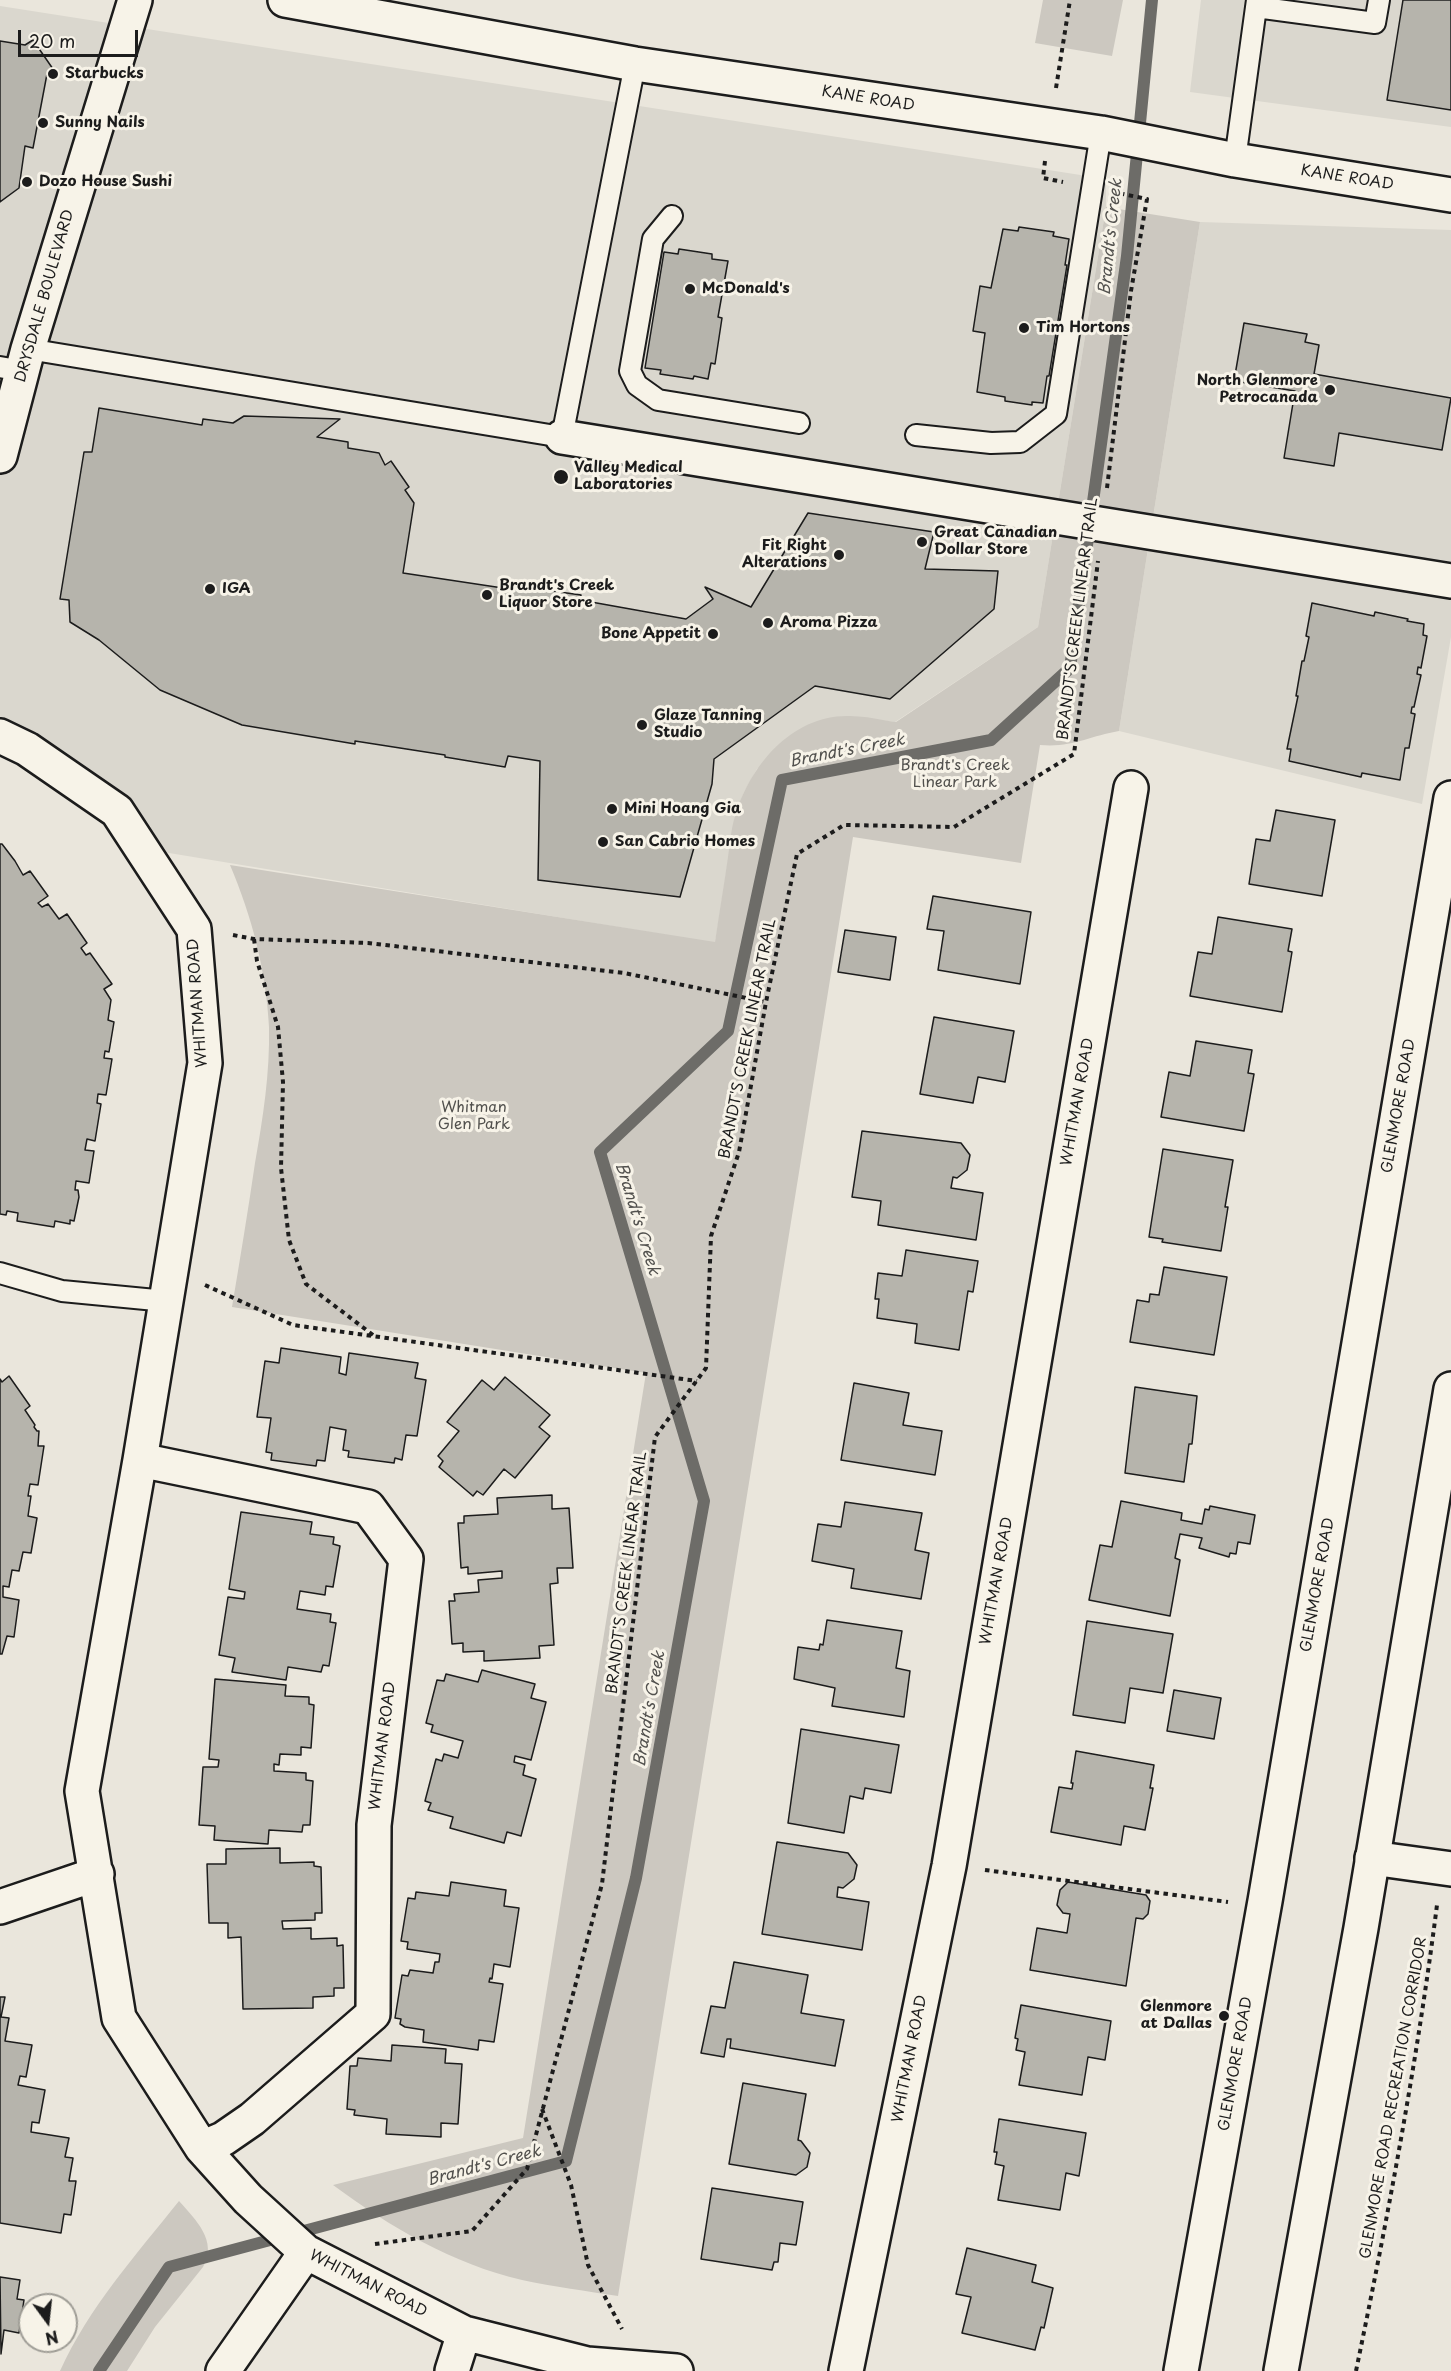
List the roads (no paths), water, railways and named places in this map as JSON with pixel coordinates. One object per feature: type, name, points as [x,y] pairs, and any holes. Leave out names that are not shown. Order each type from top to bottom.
[{"type":"street","name":"DRYSDALE BOULEVARD","points":[[0,456],[17,362],[135,0]]},
{"type":"street","name":"KANE ROAD","points":[[285,0],[635,64],[1101,133],[1234,160],[1451,195]]},
{"type":"street","points":[[562,437],[1451,581]]},
{"type":"street","name":"WHITMAN ROAD","points":[[0,736],[27,749],[117,811],[194,929],[205,1063],[140,1460],[82,1791],[119,2019],[202,2148],[248,2199],[306,2252],[464,2333],[587,2364],[660,2370]]},
{"type":"street","name":"WHITMAN ROAD","points":[[846,2371],[949,1866],[1131,788]]},
{"type":"street","name":"GLENMORE ROAD","points":[[1181,2371],[1269,1877],[1451,798]]},
{"type":"street","points":[[1281,2371],[1372,1858],[1451,1389]]},
{"type":"street","name":"WHITMAN ROAD","points":[[140,1460],[368,1507],[406,1559],[374,1826],[373,2014],[252,2119],[223,2139],[202,2148]]},
{"type":"street","points":[[1372,1858],[1447,1868]]},
{"type":"street","points":[[0,1907],[97,1874]]},
{"type":"street","points":[[223,2371],[306,2252]]},
{"type":"street","points":[[452,2371],[464,2333]]},
{"type":"lane","points":[[1234,160],[1256,3],[1375,23],[1379,0]]},
{"type":"lane","points":[[17,362],[562,437],[635,64]]},
{"type":"lane","points":[[916,435],[991,443],[1020,442],[1056,414],[1101,133]]},
{"type":"lane","points":[[672,216],[653,239],[630,371],[637,385],[657,400],[799,423]]},
{"type":"lane","points":[[0,1273],[62,1291],[166,1301]]},
{"type":"waterway","name":"Brandt's Creek","points":[[99,2371],[169,2267],[566,2161],[636,1878],[704,1501],[600,1152],[728,1031],[782,780],[991,740],[1070,668],[1127,256],[1152,0]]},
{"type":"place","name":"Starbucks","points":[[53,74]]},
{"type":"place","name":"Sunny Nails","points":[[43,123]]},
{"type":"place","name":"Dozo House Sushi","points":[[27,182]]},
{"type":"place","name":"McDonald's","points":[[690,289]]},
{"type":"place","name":"Tim Hortons","points":[[1024,328]]},
{"type":"place","name":"North Glenmore Petrocanada","points":[[1330,390]]},
{"type":"place","name":"Valley Medical Laboratories","points":[[561,477]]},
{"type":"place","name":"Great Canadian Dollar Store","points":[[922,542]]},
{"type":"place","name":"Fit Right Alterations","points":[[839,555]]},
{"type":"place","name":"IGA","points":[[210,589]]},
{"type":"place","name":"Brandt's Creek Liquor Store","points":[[487,595]]},
{"type":"place","name":"Aroma Pizza","points":[[768,623]]},
{"type":"place","name":"Bone Appetit","points":[[713,634]]},
{"type":"place","name":"Glaze Tanning Studio","points":[[642,725]]},
{"type":"place","name":"Mini Hoang Gia","points":[[612,809]]},
{"type":"place","name":"San Cabrio Homes","points":[[603,842]]},
{"type":"place","name":"Glenmore at Dallas","points":[[1224,2016]]},
{"type":"park label","name":"Brandt's Creek Linear Park","points":[[955,774]]},
{"type":"park label","name":"Whitman Glen Park","points":[[474,1116]]}]
